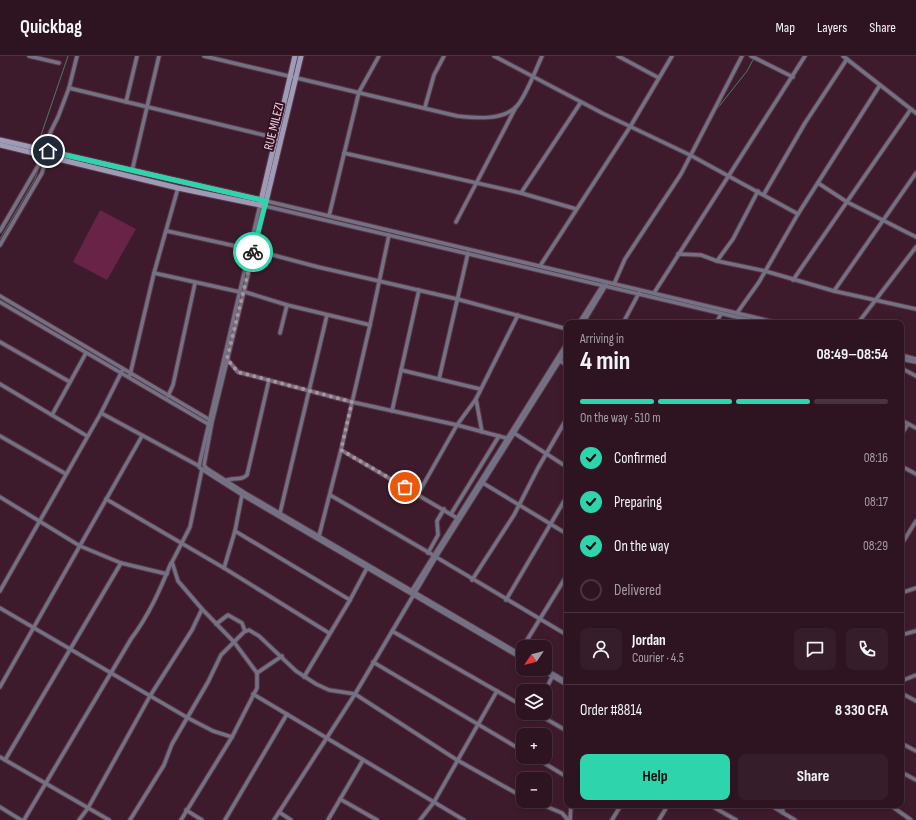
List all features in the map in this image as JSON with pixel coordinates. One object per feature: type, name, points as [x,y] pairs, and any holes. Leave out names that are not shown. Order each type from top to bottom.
[{"type":"street","points":[[29,56],[58,63]]},
{"type":"street","points":[[0,231],[35,172],[42,149],[58,117],[69,88],[77,56]]},
{"type":"street","points":[[126,102],[137,56]]},
{"type":"street","points":[[132,171],[159,56]]},
{"type":"street","points":[[204,56],[425,107],[457,116],[482,118],[503,114],[517,106]]},
{"type":"street","name":"RUE MILEZI","points":[[263,203],[294,77],[295,56]]},
{"type":"street","name":"RUE MILEZI","points":[[263,203],[276,138],[301,56]]},
{"type":"street","points":[[329,216],[359,92],[379,56]]},
{"type":"street","points":[[425,107],[434,76],[444,56]]},
{"type":"street","points":[[494,56],[581,102],[690,155],[764,194],[798,214]]},
{"type":"street","points":[[456,222],[533,76],[542,56]]},
{"type":"street","points":[[618,56],[659,78]]},
{"type":"street","points":[[540,266],[630,126],[672,56]]},
{"type":"street","points":[[614,284],[625,259],[681,174],[742,56]]},
{"type":"street","points":[[751,56],[793,77]]},
{"type":"street","points":[[654,293],[805,56]]},
{"type":"street","points":[[843,56],[916,113]]},
{"type":"street","points":[[764,194],[805,123],[848,59]]},
{"type":"street","points":[[737,314],[765,271],[798,214],[880,85]]},
{"type":"street","points":[[69,88],[146,108],[276,138]]},
{"type":"street","points":[[521,193],[581,102]]},
{"type":"street","points":[[793,280],[911,109]]},
{"type":"street","points":[[0,140],[42,149],[389,235],[605,284],[614,284],[654,293],[764,320]]},
{"type":"street","points":[[0,145],[178,188],[329,216],[540,266],[639,293],[748,320]]},
{"type":"street","points":[[0,245],[42,173],[48,151]]},
{"type":"street","points":[[344,153],[521,193],[576,209]]},
{"type":"street","points":[[834,291],[916,173]]},
{"type":"street","points":[[818,183],[847,202],[916,237]]},
{"type":"street","points":[[129,375],[154,273],[178,188]]},
{"type":"street","points":[[717,261],[733,239],[758,191]]},
{"type":"street","points":[[0,807],[23,820],[148,613],[192,521],[200,468],[210,423],[249,249],[263,203]]},
{"type":"street","points":[[263,203],[245,292],[210,423],[204,465],[206,468],[226,481],[516,653]]},
{"type":"street","points":[[167,231],[249,249]]},
{"type":"street","points":[[319,536],[341,450],[380,281],[389,235]]},
{"type":"street","points":[[860,320],[916,247]]},
{"type":"street","points":[[254,250],[457,299],[564,328]]},
{"type":"street","points":[[439,379],[468,253]]},
{"type":"street","points":[[678,254],[701,255],[717,261],[765,271],[834,291],[916,309]]},
{"type":"street","points":[[154,273],[240,292]]},
{"type":"street","points":[[168,396],[173,384],[195,283]]},
{"type":"street","points":[[581,320],[605,284]]},
{"type":"street","points":[[585,320],[605,284]]},
{"type":"street","points":[[392,411],[419,290]]},
{"type":"street","points":[[245,292],[287,305],[370,325]]},
{"type":"street","points":[[625,320],[639,293]]},
{"type":"street","points":[[0,296],[210,423]]},
{"type":"street","points":[[0,302],[86,353],[122,371]]},
{"type":"street","points":[[280,333],[287,305]]},
{"type":"street","points":[[718,320],[721,314]]},
{"type":"street","points":[[280,513],[327,315]]},
{"type":"street","points":[[418,494],[457,425],[476,399],[518,315]]},
{"type":"street","points":[[0,342],[70,382]]},
{"type":"street","points":[[434,556],[483,483],[564,349]]},
{"type":"street","points":[[52,415],[86,353]]},
{"type":"street","points":[[274,820],[355,694],[411,599],[434,556],[506,438],[564,353]]},
{"type":"street","points":[[904,356],[916,359]]},
{"type":"street","points":[[227,359],[236,371],[352,402],[457,425],[506,438]]},
{"type":"street","points":[[558,360],[564,363]]},
{"type":"street","points":[[904,360],[916,362]]},
{"type":"street","points":[[401,370],[480,389]]},
{"type":"street","points":[[904,370],[916,376]]},
{"type":"street","points":[[0,591],[101,413],[122,371]]},
{"type":"street","points":[[129,375],[168,396],[210,423]]},
{"type":"street","points":[[226,481],[232,479],[239,480],[247,475],[269,380]]},
{"type":"street","points":[[0,384],[87,436]]},
{"type":"street","points":[[476,399],[482,432]]},
{"type":"street","points":[[101,413],[200,468],[242,495],[367,568],[516,651]]},
{"type":"street","points":[[904,422],[916,428]]},
{"type":"street","points":[[472,580],[520,504],[538,468],[564,423]]},
{"type":"street","points":[[904,430],[908,424]]},
{"type":"street","points":[[514,433],[564,465]]},
{"type":"street","points":[[0,436],[66,474]]},
{"type":"street","points":[[0,687],[142,436]]},
{"type":"street","points":[[451,514],[499,436]]},
{"type":"street","points":[[341,450],[457,518]]},
{"type":"street","points":[[904,468],[916,474]]},
{"type":"street","points":[[483,483],[520,504],[564,532]]},
{"type":"street","points":[[224,568],[235,531],[242,495]]},
{"type":"street","points":[[330,495],[564,633]]},
{"type":"street","points":[[0,503],[1,498],[80,546],[121,563],[167,574]]},
{"type":"street","points":[[106,499],[224,568],[329,633]]},
{"type":"street","points":[[506,600],[564,501]]},
{"type":"street","points":[[428,553],[438,535],[438,521],[444,510]]},
{"type":"street","points":[[904,540],[916,521]]},
{"type":"street","points":[[235,531],[350,600]]},
{"type":"street","points":[[172,562],[178,581],[202,609],[234,642],[257,673],[257,688],[232,737],[181,820]]},
{"type":"street","points":[[6,760],[121,563]]},
{"type":"street","points":[[304,677],[350,600],[367,568]]},
{"type":"street","points":[[527,640],[564,580]]},
{"type":"street","points":[[904,592],[916,588]]},
{"type":"street","points":[[0,608],[188,718],[213,731],[232,737]]},
{"type":"street","points":[[79,820],[88,808],[150,696],[192,630],[202,609]]},
{"type":"street","points":[[216,624],[228,614],[242,623],[245,631]]},
{"type":"street","points":[[130,820],[154,782],[172,744],[188,718],[221,655],[245,631],[251,630],[260,636],[304,677],[329,690],[355,694],[457,760],[516,792]]},
{"type":"street","points":[[392,631],[516,702]]},
{"type":"street","points":[[904,634],[916,631]]},
{"type":"street","points":[[257,673],[282,656]]},
{"type":"street","points":[[373,662],[516,747]]},
{"type":"street","points":[[552,673],[564,680]]},
{"type":"street","points":[[904,680],[916,675]]},
{"type":"street","points":[[548,684],[552,676],[564,683]]},
{"type":"street","points":[[420,820],[434,802],[497,691]]},
{"type":"street","points":[[253,694],[464,820]]},
{"type":"street","points":[[904,695],[916,701]]},
{"type":"street","points":[[225,820],[287,714]]},
{"type":"street","points":[[548,720],[564,729]]},
{"type":"street","points":[[904,745],[916,751]]},
{"type":"street","points":[[0,757],[109,820]]},
{"type":"street","points":[[328,820],[363,760]]},
{"type":"street","points":[[546,764],[564,775]]},
{"type":"street","points":[[904,774],[916,780]]},
{"type":"street","points":[[340,799],[377,820]]},
{"type":"street","points":[[550,808],[562,813],[569,820]]},
{"type":"street","points":[[569,820],[571,808]]},
{"type":"street","points":[[612,820],[619,808]]},
{"type":"street","points":[[659,820],[666,808]]},
{"type":"street","points":[[715,808],[736,820]]},
{"type":"street","points":[[775,808],[795,820]]},
{"type":"street","points":[[782,808],[783,813]]},
{"type":"street","points":[[894,808],[911,820]]},
{"type":"street","points":[[186,810],[202,820]]},
{"type":"street","points":[[279,812],[291,820]]},
{"type":"shaded area","points":[[100,210],[136,229],[107,280],[73,262]]},
{"type":"waterway","points":[[38,144],[68,56]]},
{"type":"waterway","points":[[717,109],[747,71],[754,58]]},
{"type":"waterway","points":[[35,156],[37,164]]},
{"type":"waterway","points":[[0,239],[35,179],[38,170]]},
{"type":"way so far","points":[[253,252],[245,292],[227,359],[238,372],[352,402],[341,450],[405,487]]},
{"type":"route","points":[[48,151],[266,201],[253,252]]}]
